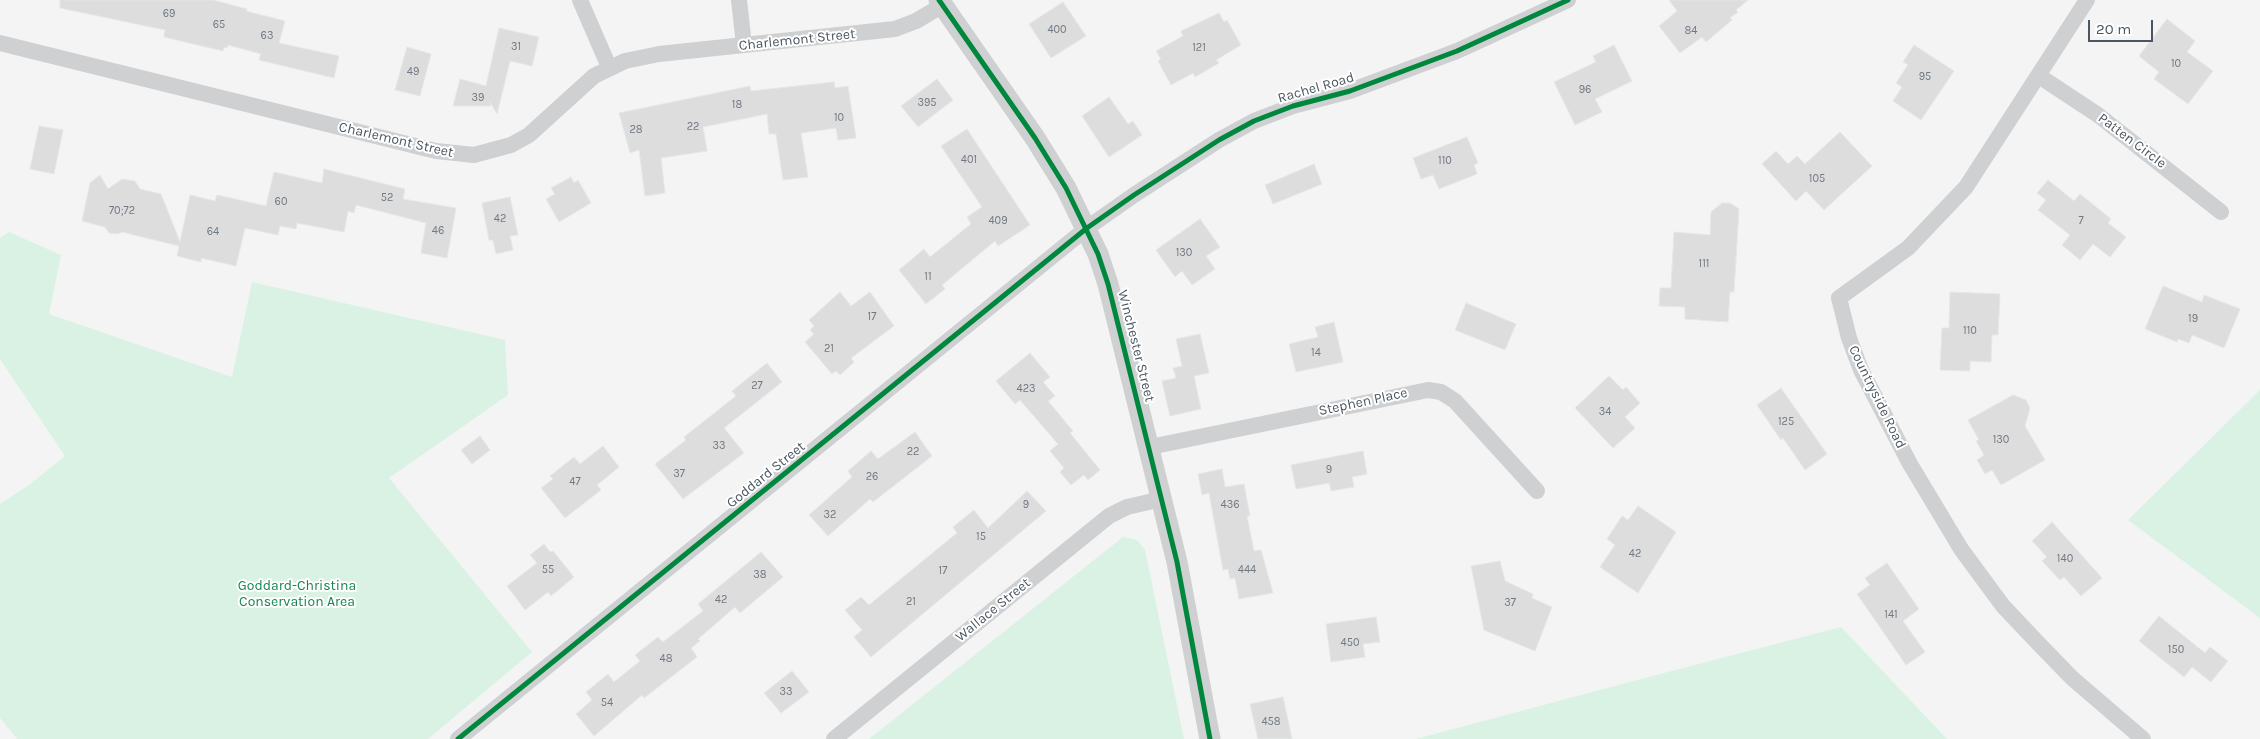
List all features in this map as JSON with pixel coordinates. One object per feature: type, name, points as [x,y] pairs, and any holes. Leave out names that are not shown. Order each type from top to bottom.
[{"type":"street","points":[[580,0],[609,67]]},
{"type":"street","points":[[739,0],[744,45]]},
{"type":"street","name":"Rachel Road","points":[[1087,228],[1219,140],[1254,120],[1294,106],[1350,91],[1457,51],[1568,0]]},
{"type":"street","name":"Countryside Road","points":[[2087,0],[1966,187],[1908,248],[1839,298],[1849,338],[1861,370],[1910,464],[1961,549],[2003,606],[2038,643],[2072,678],[2143,739]]},
{"type":"street","name":"Charlemont Street","points":[[0,43],[454,154],[474,155],[493,151],[529,135],[580,87],[609,67],[642,56],[895,29],[916,21],[941,3]]},
{"type":"street","name":"Winchester Street","points":[[941,3],[1035,138],[1066,188],[1087,228],[1108,284],[1150,447],[1187,608],[1210,739]]},
{"type":"street","name":"Patten Circle","points":[[2039,76],[2112,126],[2221,212]]},
{"type":"street","name":"Goddard Street","points":[[458,739],[1087,228]]},
{"type":"street","name":"Stephen Place","points":[[1150,447],[1428,390],[1441,392],[1455,401],[1538,491]]},
{"type":"street","name":"Wallace Street","points":[[834,739],[1109,516],[1127,507],[1162,499]]},
{"type":"green space","name":"Goddard-Christina Conservation Area","points":[[9,232],[61,255],[49,314],[232,377],[252,282],[505,340],[508,395],[389,478],[532,652],[428,739],[17,739],[0,718],[0,504],[29,485],[65,456],[0,359],[0,238]]},
{"type":"green space","points":[[2260,390],[2260,618],[2128,520]]},
{"type":"green space","points":[[1123,537],[1137,540],[1145,550],[1184,739],[869,739]]},
{"type":"green space","points":[[1841,627],[1947,739],[1416,739],[1641,679]]},
{"type":"building","points":[[60,0],[213,0],[247,9],[246,11],[285,21],[279,43],[339,56],[334,78],[259,60],[261,54],[228,45],[227,48],[224,47],[223,51],[164,37],[165,30],[60,8]]},
{"type":"building","points":[[1669,0],[1748,0],[1736,10],[1738,12],[1730,18],[1732,20],[1706,42],[1702,37],[1680,53],[1659,26],[1677,11]]},
{"type":"building","points":[[1063,2],[1086,36],[1051,58],[1029,24]]},
{"type":"building","points":[[1219,13],[1224,22],[1227,20],[1241,45],[1216,60],[1219,63],[1195,77],[1193,73],[1171,85],[1158,61],[1161,59],[1156,51],[1183,36],[1181,31]]},
{"type":"building","points":[[2167,19],[2195,41],[2187,52],[2213,71],[2188,104],[2154,79],[2159,72],[2139,56]]},
{"type":"building","points":[[499,28],[539,37],[532,66],[510,61],[497,114],[490,102],[491,106],[453,106],[460,79],[486,86]]},
{"type":"building","points":[[1614,45],[1632,81],[1595,99],[1602,112],[1575,125],[1554,82],[1596,62],[1593,56]]},
{"type":"building","points":[[1914,45],[1954,71],[1921,120],[1893,101],[1902,87],[1896,83],[1908,65],[1903,62]]},
{"type":"building","points":[[407,47],[431,54],[420,96],[395,90]]},
{"type":"building","points":[[937,79],[953,100],[918,127],[901,106]]},
{"type":"building","points":[[834,82],[835,88],[848,86],[856,138],[838,140],[836,128],[801,133],[808,177],[783,180],[776,134],[769,134],[767,114],[703,127],[707,151],[661,158],[665,193],[645,196],[639,150],[630,153],[619,113],[750,86],[751,91]]},
{"type":"building","points":[[1109,97],[1128,124],[1133,121],[1142,135],[1109,157],[1082,116]]},
{"type":"building","points":[[39,126],[63,130],[54,174],[30,169]]},
{"type":"building","points":[[967,129],[1030,225],[998,246],[995,241],[942,285],[945,289],[926,304],[899,270],[924,249],[930,257],[971,224],[967,217],[982,207],[941,146]]},
{"type":"building","points":[[1840,132],[1872,166],[1824,210],[1806,191],[1796,201],[1762,164],[1776,151],[1788,164],[1797,156],[1805,164]]},
{"type":"building","points":[[1467,137],[1478,163],[1474,165],[1477,174],[1439,189],[1433,175],[1421,179],[1413,158]]},
{"type":"building","points":[[1314,164],[1322,184],[1273,204],[1265,185]]},
{"type":"building","points":[[324,169],[405,189],[403,199],[456,208],[447,258],[421,253],[426,223],[356,205],[354,213],[348,211],[344,232],[297,223],[296,229],[280,226],[278,235],[245,228],[236,266],[201,258],[201,262],[177,256],[179,246],[122,232],[118,234],[109,233],[105,227],[82,221],[90,183],[100,175],[108,189],[122,179],[135,181],[140,189],[161,194],[180,242],[190,195],[215,201],[217,195],[266,206],[274,172],[322,183]]},
{"type":"building","points":[[571,177],[574,183],[578,180],[591,203],[559,222],[546,199],[555,194],[551,188]]},
{"type":"building","points":[[2048,180],[2074,201],[2080,194],[2111,219],[2108,223],[2126,237],[2110,257],[2093,244],[2080,260],[2062,245],[2070,235],[2038,210],[2046,200],[2037,193]]},
{"type":"building","points":[[510,197],[518,235],[510,236],[513,250],[496,254],[493,240],[489,240],[482,203]]},
{"type":"building","points":[[1722,203],[1730,203],[1739,209],[1734,292],[1730,292],[1728,322],[1685,319],[1685,307],[1659,306],[1660,288],[1671,288],[1674,232],[1710,235],[1711,212]]},
{"type":"building","points":[[1200,219],[1220,247],[1206,256],[1215,269],[1192,285],[1182,271],[1175,277],[1156,250]]},
{"type":"building","points":[[2163,286],[2202,302],[2204,295],[2240,309],[2224,348],[2192,335],[2189,343],[2178,339],[2177,342],[2145,329]]},
{"type":"building","points":[[840,292],[851,306],[870,292],[894,326],[851,358],[854,362],[840,375],[836,371],[832,374],[805,342],[814,334],[810,330],[814,326],[809,320]]},
{"type":"building","points":[[1950,292],[2000,294],[1998,335],[1992,335],[1991,362],[1970,361],[1970,371],[1940,370],[1942,328],[1949,328]]},
{"type":"building","points":[[1466,303],[1516,324],[1505,350],[1455,330]]},
{"type":"building","points":[[1334,322],[1343,362],[1296,372],[1289,344],[1318,337],[1315,327]]},
{"type":"building","points":[[1200,334],[1209,373],[1194,376],[1201,409],[1170,416],[1162,381],[1176,378],[1173,368],[1182,366],[1176,339]]},
{"type":"building","points":[[1030,353],[1050,377],[1043,382],[1055,396],[1048,401],[1073,431],[1070,433],[1100,470],[1088,480],[1084,475],[1071,485],[1060,472],[1064,468],[1050,451],[1058,444],[1020,400],[1015,404],[996,381]]},
{"type":"building","points":[[767,363],[782,382],[724,428],[744,453],[683,499],[655,464],[686,440],[684,437],[736,396],[732,391]]},
{"type":"building","points":[[1609,376],[1623,390],[1626,387],[1640,403],[1625,417],[1635,428],[1613,448],[1575,408]]},
{"type":"building","points":[[1781,388],[1827,454],[1805,470],[1757,405]]},
{"type":"building","points":[[2013,395],[2026,400],[2030,408],[2025,426],[2045,460],[2001,485],[1992,470],[1985,474],[1977,460],[1984,455],[1976,441],[1979,440],[1968,420]]},
{"type":"building","points":[[915,432],[932,456],[873,502],[870,499],[828,536],[809,515],[852,477],[848,471],[871,451],[878,459]]},
{"type":"building","points":[[480,436],[490,450],[472,464],[461,450]]},
{"type":"building","points":[[603,446],[619,467],[597,485],[601,490],[565,518],[541,488],[553,479],[550,476],[574,457],[580,464]]},
{"type":"building","points":[[1363,451],[1367,474],[1352,477],[1354,487],[1331,491],[1329,483],[1296,489],[1291,465]]},
{"type":"building","points":[[1222,469],[1225,487],[1244,484],[1250,516],[1247,516],[1254,551],[1261,550],[1273,593],[1239,599],[1235,578],[1230,579],[1228,569],[1223,570],[1209,493],[1202,495],[1198,474]]},
{"type":"building","points":[[1027,491],[1046,511],[871,657],[854,637],[862,630],[845,610],[861,597],[869,605],[957,533],[953,527],[974,510],[988,528]]},
{"type":"building","points":[[1638,506],[1676,532],[1638,593],[1600,567],[1615,545],[1607,539],[1622,516],[1628,520]]},
{"type":"building","points":[[2052,522],[2102,578],[2081,596],[2064,577],[2060,580],[2042,561],[2047,557],[2032,541]]},
{"type":"building","points":[[544,544],[550,552],[553,551],[574,577],[551,596],[548,592],[525,610],[507,586],[537,563],[530,555]]},
{"type":"building","points":[[761,552],[783,577],[740,613],[735,607],[698,639],[700,641],[691,648],[697,657],[644,698],[642,695],[594,736],[576,714],[592,700],[586,692],[608,674],[614,682],[640,661],[635,655],[658,637],[663,642],[703,611],[698,604]]},
{"type":"building","points":[[1500,561],[1505,581],[1533,594],[1532,598],[1552,607],[1535,651],[1484,630],[1471,566]]},
{"type":"building","points":[[1887,563],[1919,609],[1903,621],[1925,652],[1906,665],[1857,594],[1870,585],[1865,578]]},
{"type":"building","points":[[2159,616],[2205,653],[2210,647],[2228,661],[2211,682],[2192,667],[2184,677],[2139,641]]},
{"type":"building","points":[[1376,617],[1380,642],[1363,644],[1365,657],[1331,662],[1326,624]]},
{"type":"building","points":[[792,671],[809,692],[781,713],[764,693]]},
{"type":"building","points":[[1283,697],[1292,739],[1258,739],[1250,704]]},
{"type":"cycle path","points":[[939,0],[1035,138],[1066,188],[1098,254],[1108,284],[1177,562],[1210,739]]},
{"type":"cycle path","points":[[458,739],[1087,228],[1134,195],[1219,140],[1254,121],[1293,106],[1350,91],[1457,51],[1568,0]]}]
